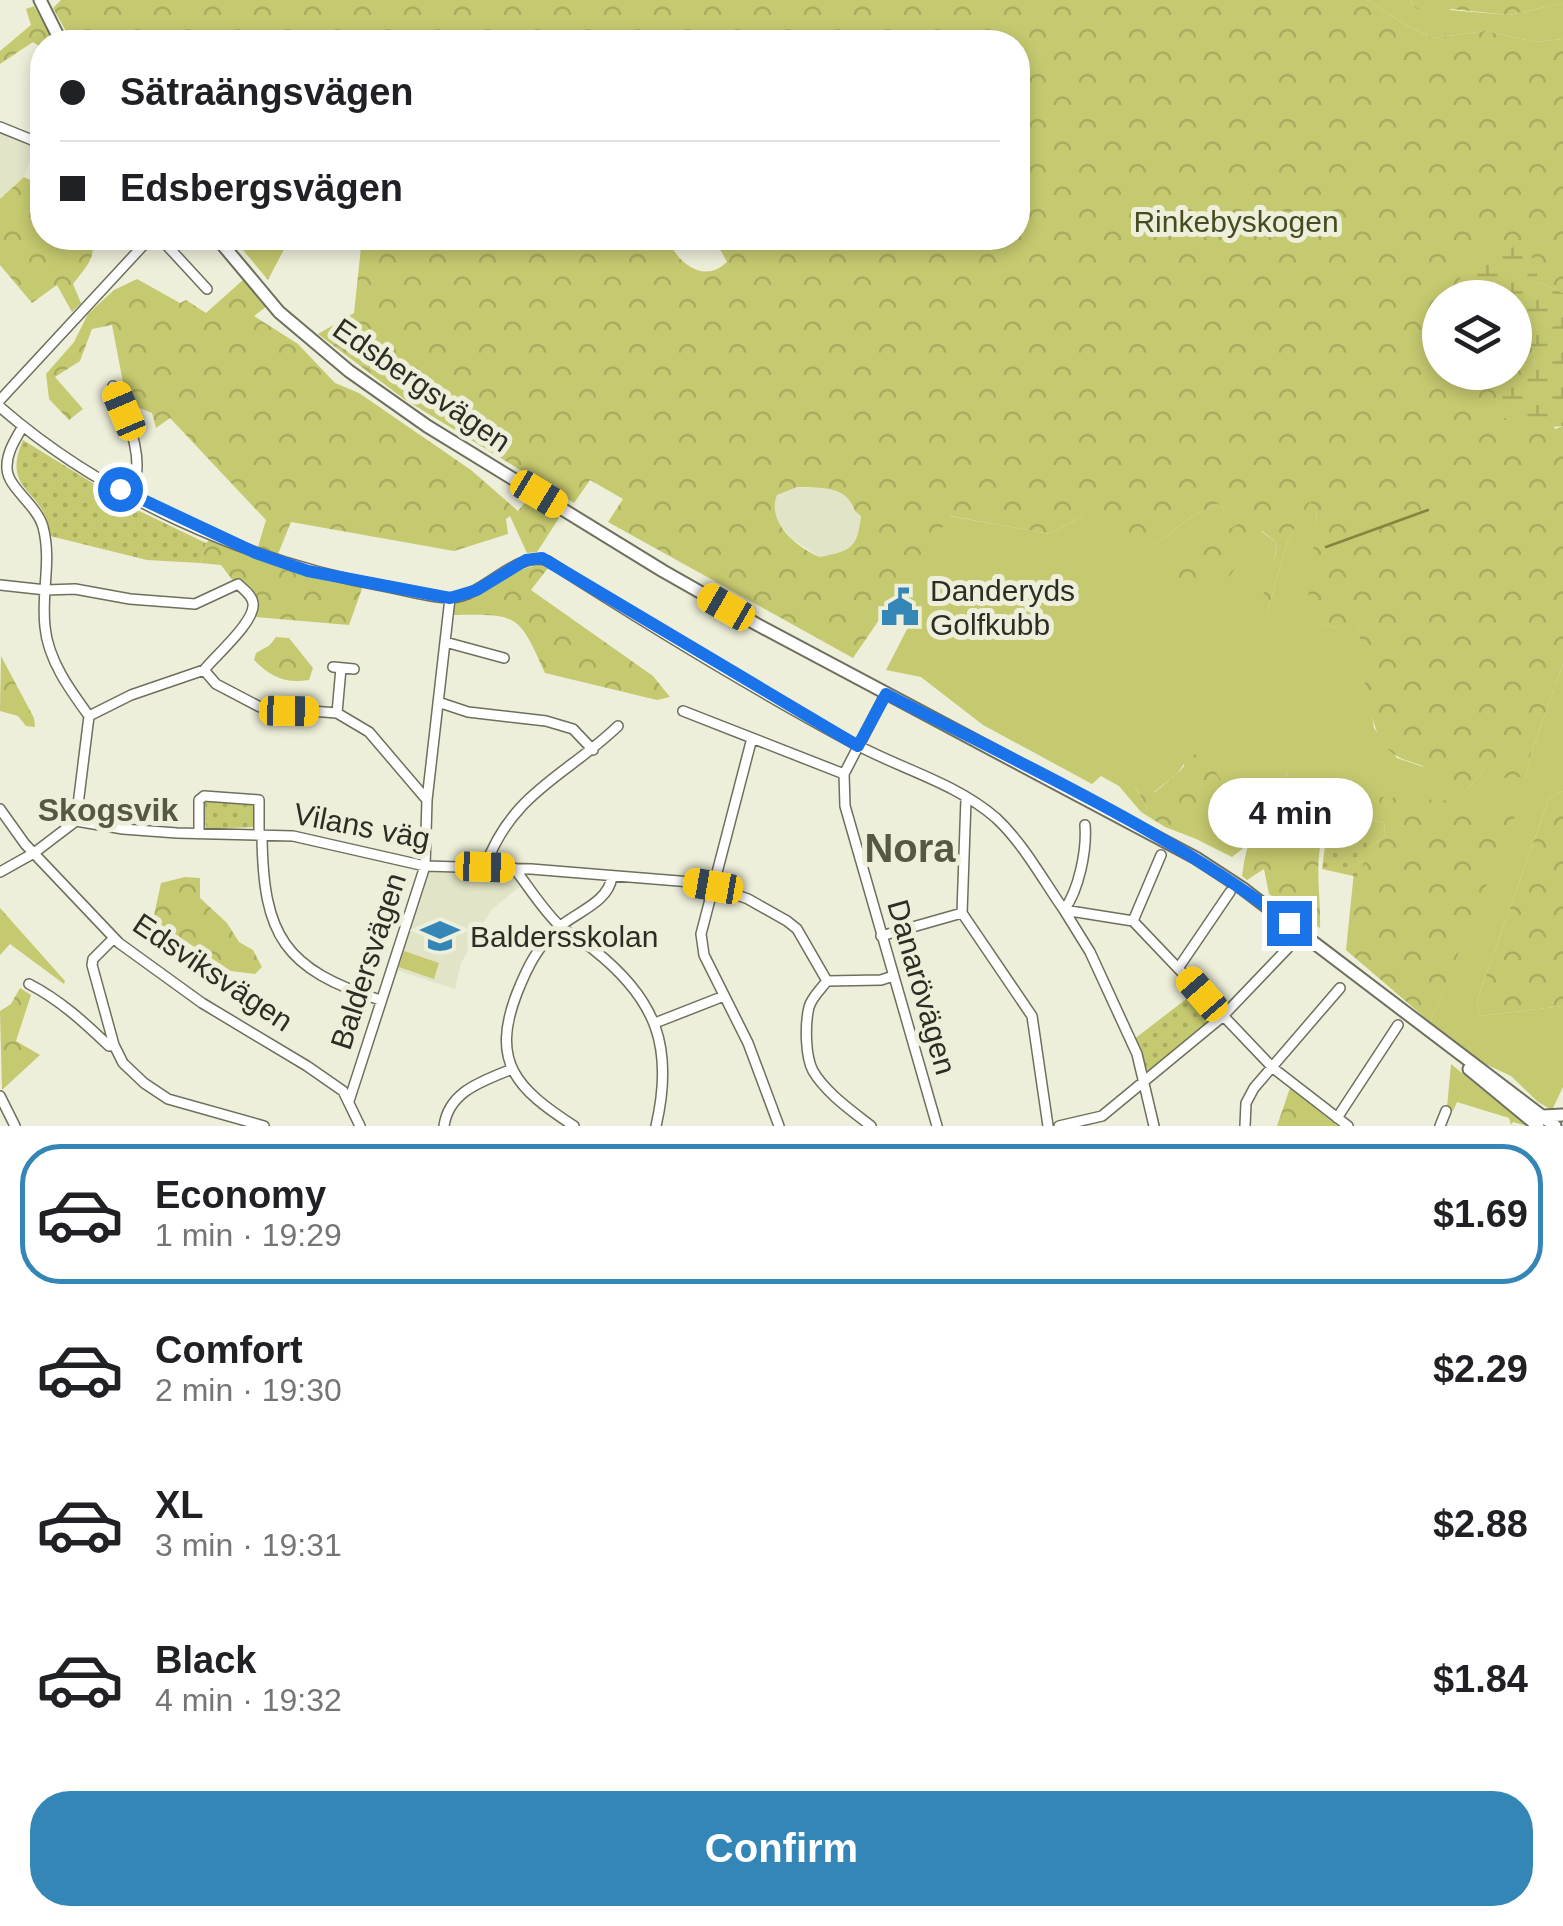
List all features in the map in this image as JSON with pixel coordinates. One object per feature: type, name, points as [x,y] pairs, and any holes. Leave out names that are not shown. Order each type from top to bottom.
[{"type":"main road","points":[[40,0],[55,30]]},
{"type":"main road","name":"Edsbergsvägen","points":[[227,250],[279,312],[349,371],[427,426],[663,571],[1196,858],[1256,898],[1541,1121],[1555,1126]]},
{"type":"main road","points":[[1541,1121],[1563,1115]]},
{"type":"street","points":[[0,128],[30,139]]},
{"type":"street","points":[[139,250],[0,403],[23,426],[81,467],[131,495],[256,553],[308,571],[450,598],[477,590],[526,560],[542,558],[858,746],[966,798],[998,820],[1090,952],[1137,1054],[1154,1126]]},
{"type":"street","points":[[171,250],[207,290]]},
{"type":"street","points":[[113,386],[128,422],[137,459],[138,479],[131,495]]},
{"type":"street","points":[[0,872],[34,854],[76,821],[89,716],[48,645],[44,624],[49,554],[42,522],[30,501],[9,479],[6,445],[23,426]]},
{"type":"street","points":[[0,585],[75,589],[130,599],[195,604],[238,584],[252,597],[254,606],[248,621],[204,670],[89,716]]},
{"type":"street","name":"Baldersvägen","points":[[349,1101],[425,866],[426,800],[450,598]]},
{"type":"street","points":[[444,642],[504,658]]},
{"type":"street","points":[[337,713],[337,667],[354,670]]},
{"type":"street","points":[[204,670],[216,684],[260,707],[337,713],[370,732],[426,800]]},
{"type":"street","points":[[683,712],[844,774],[886,694]]},
{"type":"street","points":[[438,702],[468,712],[546,721],[572,729],[593,750]]},
{"type":"street","points":[[485,867],[492,850],[530,796],[593,750],[618,726]]},
{"type":"street","points":[[752,738],[704,919],[702,944],[764,1080],[780,1126]]},
{"type":"street","name":"Danarövägen","points":[[844,774],[846,806],[936,1126]]},
{"type":"street","name":"Vilans väg","points":[[199,834],[199,800],[204,796],[258,798],[260,835]]},
{"type":"street","points":[[966,798],[962,913],[1032,1016],[1048,1126]]},
{"type":"street","name":"Edsviksvägen","points":[[0,809],[34,854],[114,938],[202,1003],[325,1078],[343,1092],[360,1126]]},
{"type":"street","name":"Vilans väg","points":[[76,821],[123,830],[307,838],[425,866],[514,868],[713,886],[787,920],[797,929],[827,980]]},
{"type":"street","points":[[1064,910],[1071,900],[1085,825]]},
{"type":"street","points":[[260,835],[262,885],[268,910],[284,943],[313,973],[380,1000]]},
{"type":"street","points":[[1133,921],[1161,855]]},
{"type":"street","points":[[514,868],[560,926],[627,980],[656,1023],[664,1052],[662,1100],[656,1126]]},
{"type":"street","points":[[574,1126],[526,1091],[512,1069],[506,1044],[506,1017],[540,946],[560,926],[605,895],[612,877]]},
{"type":"street","points":[[1178,967],[1230,892]]},
{"type":"street","points":[[1064,910],[1133,921],[1273,1068],[1348,1126]]},
{"type":"street","points":[[881,936],[962,913]]},
{"type":"street","points":[[114,938],[93,959],[92,965],[114,1044],[124,1063],[168,1099],[264,1126]]},
{"type":"street","points":[[1059,1126],[1102,1116],[1222,1017],[1288,948]]},
{"type":"street","points":[[872,1126],[842,1103],[813,1070],[808,1048],[808,1014],[810,1004],[827,980],[881,980],[893,976]]},
{"type":"street","points":[[29,984],[50,994],[109,1046],[114,1044]]},
{"type":"street","points":[[1245,1126],[1246,1103],[1254,1088],[1340,988]]},
{"type":"street","points":[[656,1023],[724,996]]},
{"type":"street","points":[[1337,1118],[1398,1024]]},
{"type":"street","points":[[444,1126],[448,1106],[470,1086],[512,1069]]},
{"type":"street","points":[[0,1096],[15,1126]]},
{"type":"street","points":[[1440,1126],[1446,1111]]},
{"type":"shaded area","points":[[0,131],[30,141],[30,160],[24,177],[0,199]]},
{"type":"shaded area","points":[[797,487],[832,489],[845,494],[854,504],[861,515],[858,538],[850,549],[820,557],[792,539],[775,518],[774,502],[777,495]]},
{"type":"shaded area","name":"Baldersskolan","points":[[428,872],[514,876],[522,885],[491,910],[461,963],[455,989],[393,969]]},
{"type":"green space","name":"Rinkebyskogen","points":[[61,0],[1367,0],[1433,38],[1485,31],[1535,42],[1563,39],[1563,293],[1532,280],[1422,280],[1422,390],[1532,390],[1532,387],[1555,429],[1563,426],[1563,664],[1526,777],[1502,778],[1484,769],[1468,789],[1436,789],[1430,772],[1387,748],[1370,708],[1358,628],[1336,628],[1306,619],[1317,511],[1310,502],[1288,540],[1266,616],[1258,611],[1277,543],[1262,531],[1222,587],[1139,587],[1136,583],[1245,520],[1217,504],[1191,517],[1153,546],[1125,549],[1083,516],[1050,534],[950,516],[853,658],[608,522],[623,499],[590,480],[574,503],[404,399],[318,334],[354,313],[361,250],[674,250],[692,268],[709,271],[727,262],[719,250],[1030,250],[1030,30],[65,30],[53,8]],"holes":[[[797,487],[839,492],[861,516],[855,542],[820,557],[786,533],[776,515],[777,495]]]},
{"type":"green space","points":[[1367,0],[1410,0],[1414,7],[1509,15],[1563,3],[1563,39],[1535,42],[1485,31],[1433,38]]},
{"type":"green space","points":[[1410,0],[1563,3],[1509,15],[1451,9],[1436,18],[1414,7]]},
{"type":"green space","points":[[34,6],[47,30],[30,30],[30,44],[0,64],[0,51],[31,25],[26,9]]},
{"type":"green space","points":[[24,177],[30,180],[30,250],[93,250],[86,268],[73,284],[81,303],[72,312],[57,285],[32,303],[0,265],[0,199]]},
{"type":"green space","points":[[1489,242],[1529,247],[1539,282],[1563,293],[1563,426],[1529,429],[1500,416],[1497,391],[1532,390],[1532,280],[1461,280],[1458,274]]},
{"type":"green space","points":[[243,250],[284,250],[268,280]]},
{"type":"green space","points":[[137,279],[206,313],[244,279],[267,306],[254,316],[298,344],[335,383],[359,393],[471,470],[518,511],[528,499],[559,518],[537,552],[527,553],[510,516],[506,519],[508,534],[454,551],[291,522],[278,554],[258,547],[266,520],[170,418],[156,428],[152,413],[127,403],[112,325],[92,329],[80,361],[55,377],[83,409],[69,420],[49,399],[46,374],[74,342],[88,314],[114,290]]},
{"type":"green space","points":[[23,440],[133,508],[206,543],[200,563],[147,560],[50,536],[40,508],[17,471]]},
{"type":"green space","points":[[1310,501],[1317,511],[1307,619],[1336,628],[1358,627],[1374,728],[1397,758],[1430,769],[1468,789],[1484,769],[1526,777],[1563,664],[1563,791],[1549,798],[1477,1001],[1480,1016],[1563,1006],[1563,1087],[1552,1110],[1511,1076],[1481,1062],[1430,1022],[1515,814],[1364,819],[1384,823],[1385,835],[1371,847],[1287,771],[1284,792],[1261,819],[1246,846],[1232,857],[1194,838],[1191,823],[1195,817],[1184,764],[1154,792],[1135,787],[1148,809],[1141,812],[1119,786],[1101,776],[1092,784],[983,725],[921,677],[886,670],[918,608],[894,596],[949,516],[1050,534],[1083,516],[1153,546],[1191,517],[1217,504],[1277,543],[1266,616],[1288,540]]},
{"type":"green space","points":[[212,538],[296,571],[363,586],[349,625],[255,617],[258,606],[248,586],[239,579],[234,582],[221,565],[200,563],[206,543]]},
{"type":"green space","points":[[540,565],[548,568],[531,590],[653,676],[670,697],[657,700],[545,673],[528,638],[513,621],[491,615],[452,615],[454,602]]},
{"type":"green space","points":[[276,637],[289,638],[313,668],[309,680],[279,678],[254,660],[256,653]]},
{"type":"green space","points":[[1,656],[34,718],[35,727],[0,711]]},
{"type":"green space","points":[[1195,754],[1207,758],[1223,783],[1215,811],[1209,818],[1195,817],[1194,838],[1141,812],[1148,809],[1134,785],[1155,792]]},
{"type":"green space","points":[[1287,771],[1351,808],[1371,847],[1385,835],[1384,823],[1364,819],[1363,796],[1473,802],[1516,814],[1430,1022],[1346,950],[1355,862],[1337,834],[1321,842],[1319,853],[1320,928],[1269,894],[1264,869],[1247,880],[1242,876],[1253,834],[1281,793]]},
{"type":"green space","points":[[1563,791],[1563,1006],[1480,1016],[1477,1001],[1549,798]]},
{"type":"green space","points":[[1355,797],[1374,797],[1362,878],[1322,869],[1327,830],[1354,823]]},
{"type":"green space","points":[[206,798],[257,801],[255,827],[206,829]]},
{"type":"green space","points":[[200,878],[200,898],[227,923],[239,942],[253,950],[262,967],[255,974],[231,971],[153,920],[161,883]]},
{"type":"green space","points":[[0,908],[64,984],[10,944],[0,955]]},
{"type":"green space","points":[[404,951],[439,963],[434,979],[399,967]]},
{"type":"green space","points":[[20,988],[31,995],[16,1041],[40,1055],[2,1090],[0,1011],[11,1004]]},
{"type":"green space","points":[[1194,993],[1212,1019],[1148,1071],[1133,1040]]},
{"type":"green space","points":[[1451,1064],[1527,1126],[1513,1122],[1511,1125],[1509,1118],[1457,1102],[1453,1111],[1447,1107]]},
{"type":"green space","points":[[1290,1088],[1338,1126],[1277,1126]]},
{"type":"waterway","points":[[1326,547],[1428,510]]},
{"type":"place","name":"Danderyds Golfkubb","points":[[900,607]]},
{"type":"place","name":"Baldersskolan","points":[[440,936]]},
{"type":"district","name":"Skogsvik","points":[[108,810]]},
{"type":"district","name":"Nora","points":[[910,848]]},
{"type":"route","points":[[120,489],[256,553],[308,571],[450,598],[477,590],[526,560],[542,558],[858,746],[886,694],[1196,858],[1289,923]]}]
